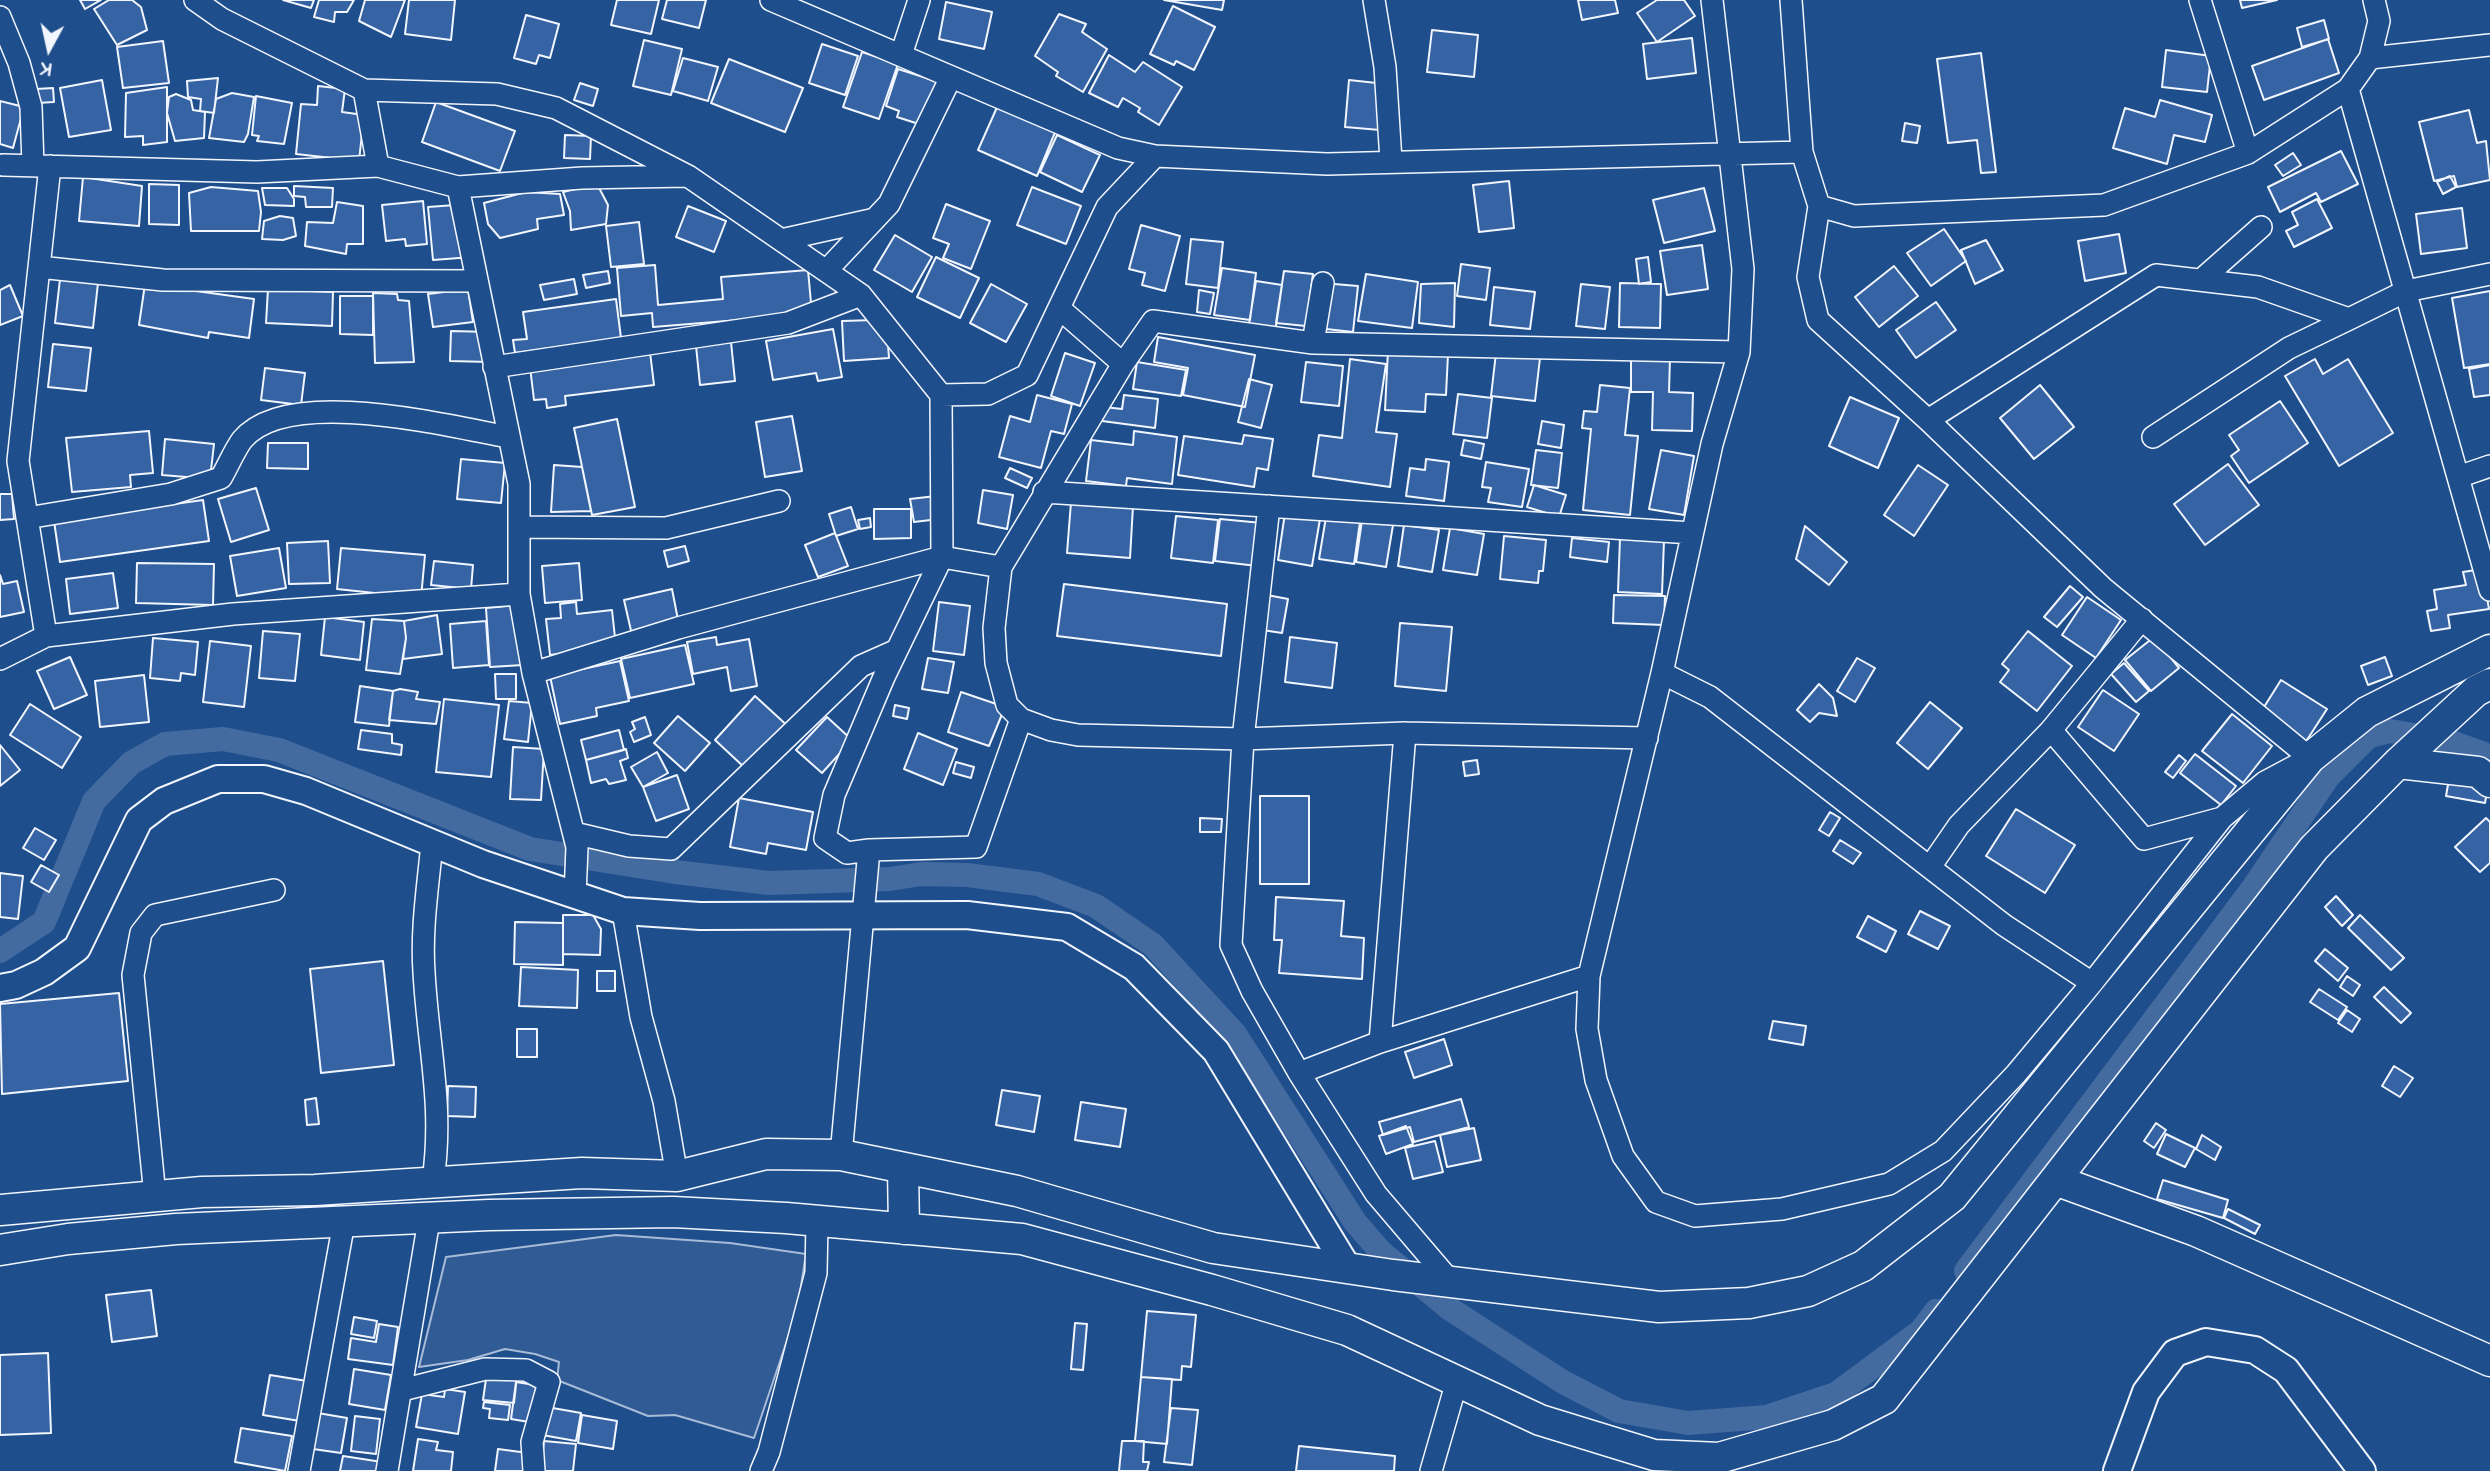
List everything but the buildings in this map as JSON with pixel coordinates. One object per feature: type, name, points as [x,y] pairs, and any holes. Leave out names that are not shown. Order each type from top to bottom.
[{"type":"main road","points":[[0,1210],[155,1196],[582,1173],[677,1175],[766,1154],[841,1155],[1017,1191],[1213,1248],[1393,1275],[1660,1307],[1749,1303],[1808,1291],[1863,1266],[1952,1197],[2310,758],[2367,712],[2490,650]]},
{"type":"main road","points":[[0,1250],[68,1239],[176,1228],[673,1212],[786,1218],[817,1223],[1022,1239],[1212,1290],[1347,1330],[1539,1420],[1654,1455],[1719,1458],[1833,1425],[1884,1399],[2314,848],[2407,754],[2476,691],[2490,684]]},
{"type":"main road","points":[[2407,754],[2478,772],[2490,782]]},
{"type":"main road","points":[[903,1168],[904,1229]]},
{"type":"main road","points":[[2055,1181],[2196,1231],[2490,1361]]},
{"type":"street","points":[[771,0],[1118,148],[1155,156],[1327,164],[1802,152]]},
{"type":"street","points":[[901,55],[919,0]]},
{"type":"street","points":[[1374,0],[1385,68],[1391,161]]},
{"type":"street","points":[[1712,0],[1732,154],[1743,269],[1739,352],[1712,444],[1662,673],[1589,976],[1587,1029],[1596,1080],[1623,1156],[1656,1202],[1695,1216],[1782,1209],[1889,1184],[1944,1152],[2016,1074],[2092,983],[2221,818],[2265,782],[2310,758],[2103,588],[1928,419],[1818,320],[1808,276],[1819,206],[1802,152],[1791,0]]},
{"type":"street","points":[[2200,0],[2248,153]]},
{"type":"street","points":[[1819,206],[1853,216],[2104,205],[2248,153],[2348,89],[2370,58],[2379,21],[2374,0]]},
{"type":"street","points":[[207,4],[364,90],[497,94],[556,108],[688,176],[861,295],[941,395],[942,557],[897,650],[834,795],[825,838],[847,853],[868,857],[976,847],[1021,719]]},
{"type":"street","points":[[0,17],[19,63],[31,107],[42,166],[39,267],[9,464],[27,518],[46,636]]},
{"type":"street","points":[[2370,58],[2490,45]]},
{"type":"street","points":[[826,271],[889,204],[951,77]]},
{"type":"street","points":[[2348,89],[2490,590]]},
{"type":"street","points":[[364,90],[378,166]]},
{"type":"street","points":[[941,395],[988,394],[1027,375],[1107,207],[1155,156]]},
{"type":"street","points":[[1,167],[257,172],[378,166],[458,187],[582,178],[688,176]]},
{"type":"street","points":[[458,187],[519,484],[519,594],[533,673],[576,840],[575,884]]},
{"type":"street","points":[[781,240],[875,219]]},
{"type":"street","points":[[2201,280],[2261,227]]},
{"type":"street","points":[[39,267],[163,280],[477,281]]},
{"type":"street","points":[[2153,437],[2289,348],[2349,318],[2406,291],[2490,274]]},
{"type":"street","points":[[1928,419],[2156,275],[2258,287],[2349,318]]},
{"type":"street","points":[[1313,343],[1323,283]]},
{"type":"street","points":[[494,366],[788,323],[861,295]]},
{"type":"street","points":[[1059,308],[1123,364]]},
{"type":"street","points":[[1647,737],[1405,733],[1243,739],[1078,735],[1051,730],[1021,719],[1007,705],[996,663],[994,628],[1001,567],[1123,364],[1153,321],[1313,343],[1739,352]]},
{"type":"street","points":[[27,518],[171,494],[221,478],[243,439],[282,415],[375,412],[509,437]]},
{"type":"street","points":[[2458,477],[2490,466]]},
{"type":"street","points":[[1044,492],[1692,533]]},
{"type":"street","points":[[519,527],[666,528],[779,501]]},
{"type":"street","points":[[1269,506],[1243,739],[1231,945],[1252,991],[1299,1073],[1376,1194],[1445,1281]]},
{"type":"street","points":[[533,673],[678,628],[942,557],[1001,567]]},
{"type":"street","points":[[0,659],[46,636],[233,614],[519,594]]},
{"type":"street","points":[[1930,867],[1959,825],[2051,730],[2142,619]]},
{"type":"street","points":[[576,840],[671,849],[861,666],[897,650]]},
{"type":"street","points":[[1662,673],[1710,697],[2004,925],[2092,983]]},
{"type":"street","points":[[2051,730],[2144,838],[2221,818]]},
{"type":"street","points":[[1380,1042],[1405,733]]},
{"type":"street","points":[[0,988],[16,985],[44,972],[76,948],[139,820],[164,801],[218,779],[264,779],[285,785],[432,843],[575,884],[623,911],[700,916],[862,900],[1067,927],[1134,967],[1216,1051],[1347,1267]]},
{"type":"street","points":[[432,843],[423,932],[426,1009],[438,1102],[438,1142],[433,1181]]},
{"type":"street","points":[[841,1155],[868,857]]},
{"type":"street","points":[[155,1196],[133,975],[141,933],[155,915],[274,890]]},
{"type":"street","points":[[623,911],[641,1017],[664,1101],[677,1175]]},
{"type":"street","points":[[1299,1073],[1380,1042],[1589,976]]},
{"type":"street","points":[[387,1471],[429,1220]]},
{"type":"street","points":[[299,1471],[344,1222]]},
{"type":"street","points":[[761,1471],[769,1452],[816,1273],[817,1223]]},
{"type":"street","points":[[2117,1471],[2146,1392],[2175,1353],[2206,1342],[2255,1350],[2286,1370],[2362,1471]]},
{"type":"street","points":[[402,1390],[485,1369],[526,1370],[549,1382],[532,1442],[534,1471]]},
{"type":"street","points":[[1431,1471],[1457,1381]]},
{"type":"shaded area","points":[[616,1235],[730,1243],[806,1254],[797,1311],[754,1438],[675,1415],[648,1416],[557,1380],[559,1362],[535,1354],[505,1349],[468,1360],[419,1367],[446,1257]]},
{"type":"waterway","points":[[1966,1271],[2253,888],[2328,777],[2369,736],[2390,731],[2448,741],[2482,753],[2490,760]]},
{"type":"waterway","points":[[0,951],[44,922],[94,801],[131,763],[165,744],[223,739],[279,750],[530,849],[675,872],[769,883],[890,879],[921,874],[967,875],[1038,884],[1096,906],[1153,945],[1235,1034],[1355,1222],[1381,1252],[1450,1309],[1563,1382],[1619,1411],[1688,1423],[1767,1417],[1836,1394],[1921,1331],[1936,1311]]}]
